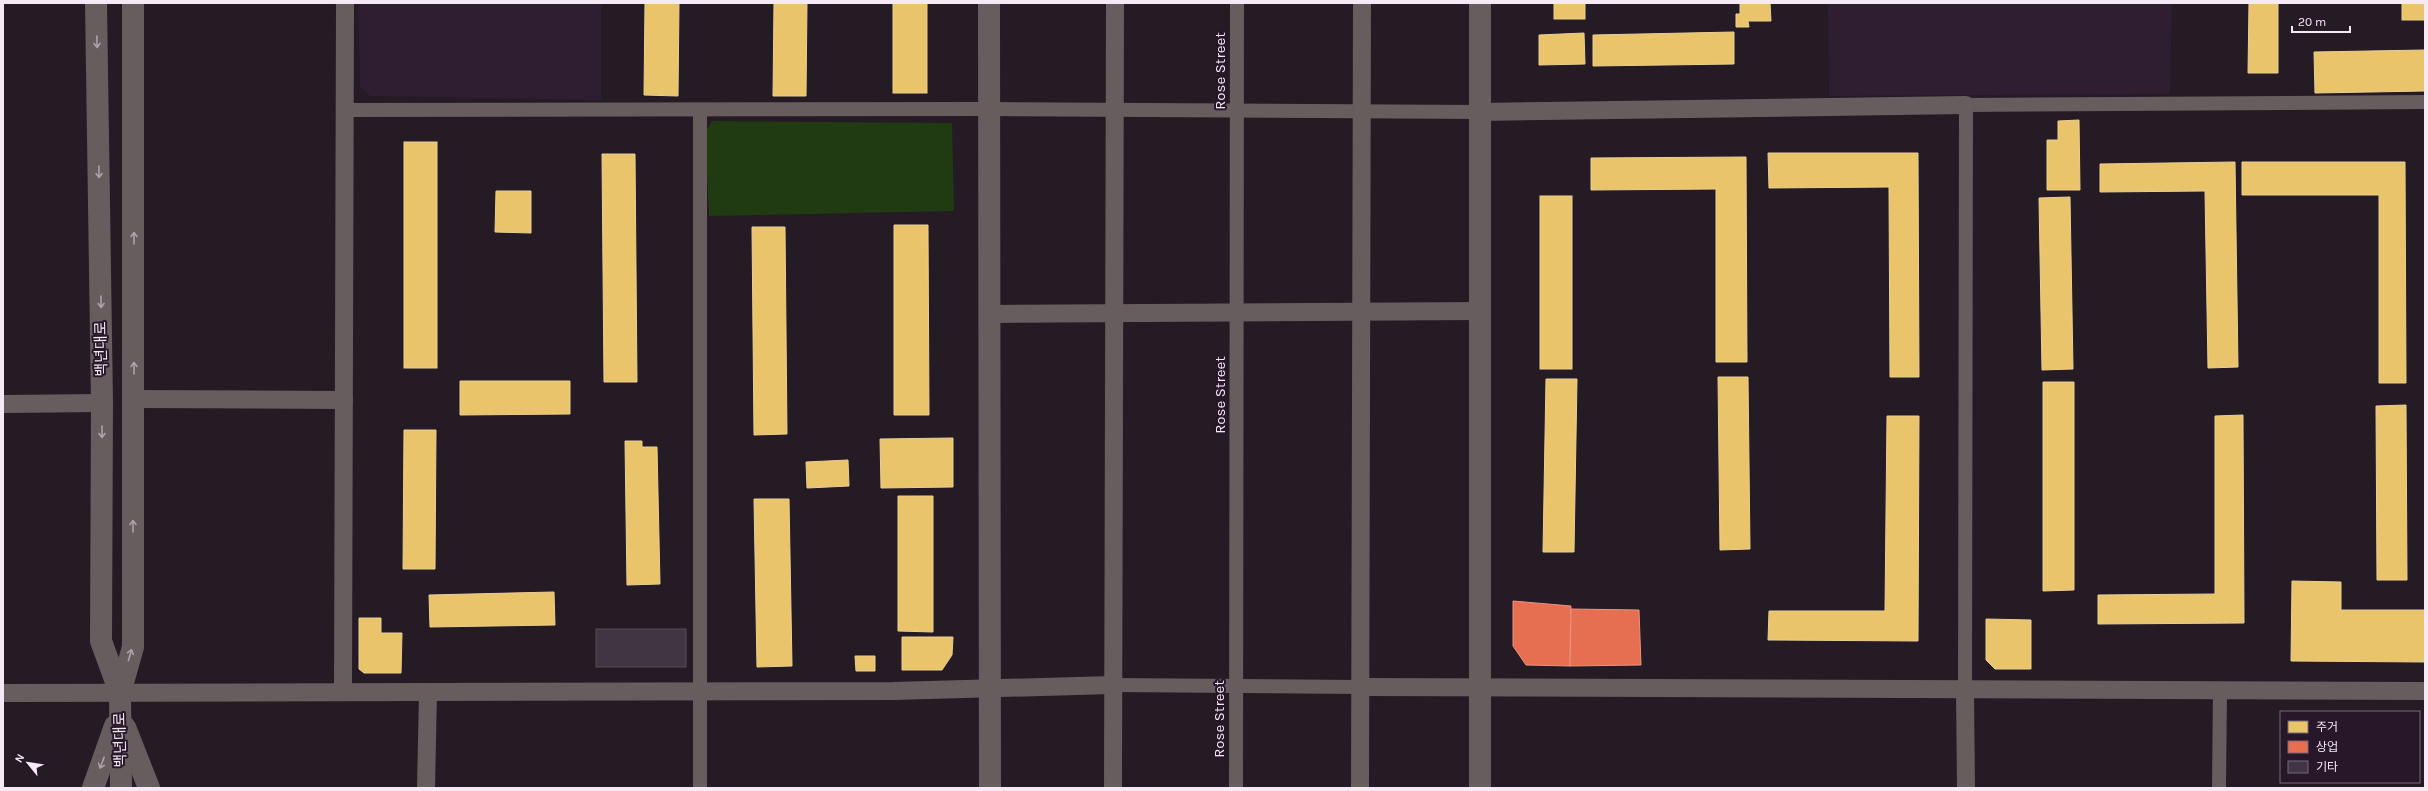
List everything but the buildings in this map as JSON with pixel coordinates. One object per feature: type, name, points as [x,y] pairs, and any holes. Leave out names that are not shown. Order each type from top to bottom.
[{"type":"street","name":"백년대로","points":[[96,3],[102,403],[101,641],[120,703]]},
{"type":"street","name":"백년대로","points":[[121,788],[120,703],[133,647],[133,3]]},
{"type":"street","points":[[342,692],[345,3]]},
{"type":"street","points":[[989,3],[990,788]]},
{"type":"street","points":[[1113,788],[1112,685],[1115,313],[1115,3]]},
{"type":"street","name":"Rose Street","points":[[1236,788],[1237,3]]},
{"type":"street","points":[[1360,788],[1362,3]]},
{"type":"street","points":[[1480,3],[1480,788]]},
{"type":"street","points":[[345,110],[989,109],[1480,112],[1966,105],[2425,102]]},
{"type":"street","points":[[1966,105],[1966,788]]},
{"type":"street","points":[[700,110],[700,788]]},
{"type":"street","points":[[990,314],[1480,311]]},
{"type":"street","points":[[134,399],[344,400]]},
{"type":"street","points":[[3,404],[102,403]]},
{"type":"street","points":[[3,693],[120,703],[342,692],[700,691],[990,688],[1112,685],[2425,691]]},
{"type":"street","points":[[2219,788],[2220,690]]},
{"type":"street","points":[[426,788],[428,692]]},
{"type":"street","points":[[93,788],[120,703]]},
{"type":"street","points":[[120,703],[149,788]]},
{"type":"shaded area","points":[[358,3],[601,3],[601,100],[370,96],[360,87]]},
{"type":"shaded area","points":[[1828,3],[2172,3],[2170,94],[1829,96]]},
{"type":"green space","points":[[712,121],[952,123],[954,211],[709,216],[705,133]]}]
